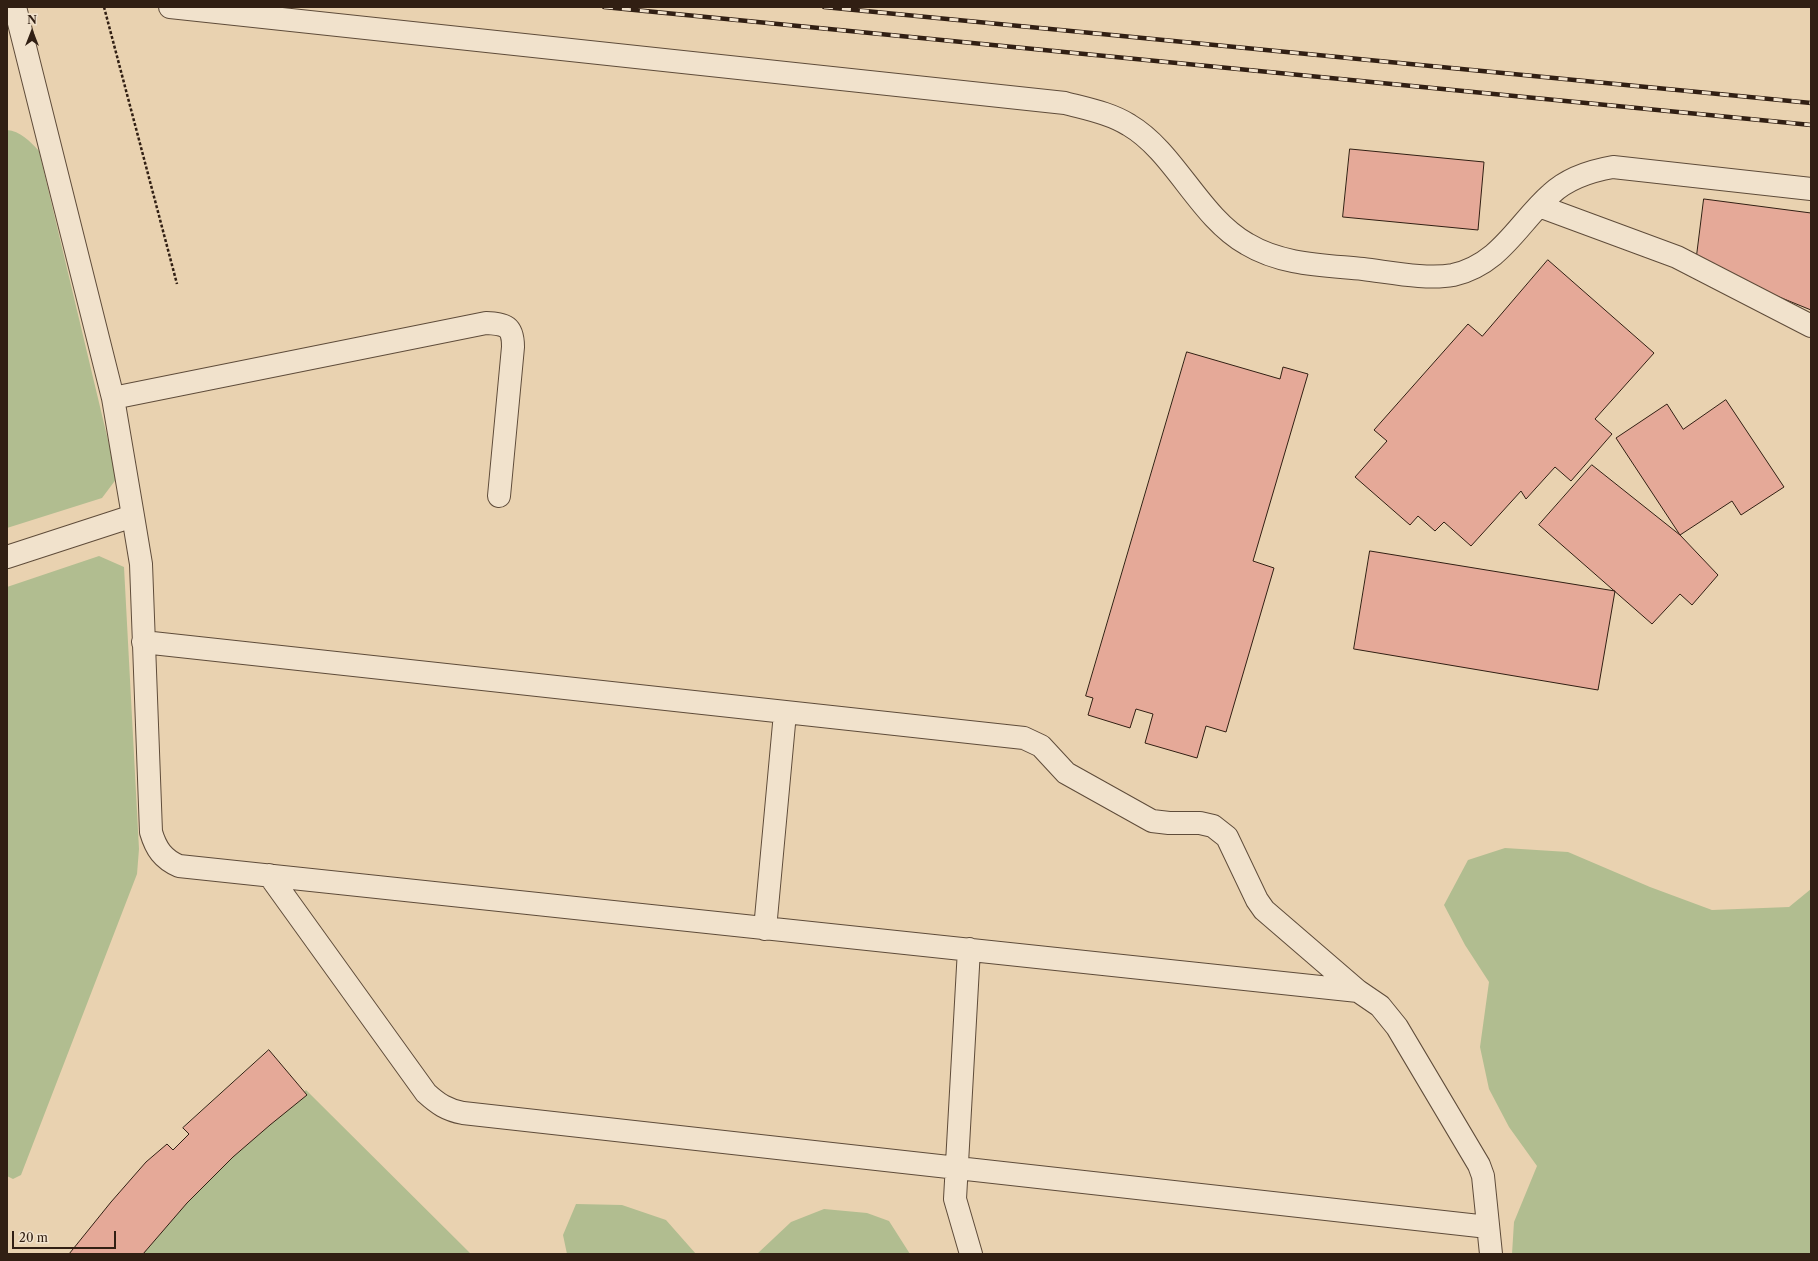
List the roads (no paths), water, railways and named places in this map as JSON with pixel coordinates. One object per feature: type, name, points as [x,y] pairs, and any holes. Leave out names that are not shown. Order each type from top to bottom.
[{"type":"street","points":[[15,7],[112,398],[140,564],[151,832],[154,844],[160,854],[169,861],[179,866],[1358,991]]},
{"type":"street","points":[[170,7],[1065,103],[1102,112],[1130,125],[1152,142],[1222,225],[1246,244],[1270,256],[1298,263],[1427,276],[1452,275],[1470,269],[1499,252],[1551,193],[1565,184],[1595,170],[1612,167],[1811,189]]},
{"type":"street","points":[[1540,206],[1677,256],[1811,326]]},
{"type":"street","points":[[112,398],[486,323],[500,324],[509,328],[513,337],[513,348],[499,496]]},
{"type":"street","points":[[7,557],[133,516]]},
{"type":"street","points":[[143,642],[1024,738],[1041,746],[1066,773],[1152,821],[1169,823],[1200,823],[1213,826],[1227,836],[1257,900],[1264,910],[1358,991],[1380,1006],[1397,1026],[1479,1165],[1483,1176],[1491,1254]]},
{"type":"street","points":[[765,929],[784,712]]},
{"type":"street","points":[[268,875],[426,1093],[436,1103],[448,1110],[464,1114],[957,1167],[1488,1227]]},
{"type":"street","points":[[970,950],[955,1199],[971,1254]]},
{"type":"railway","points":[[604,7],[1811,125]]},
{"type":"railway","points":[[824,7],[1811,103]]}]
